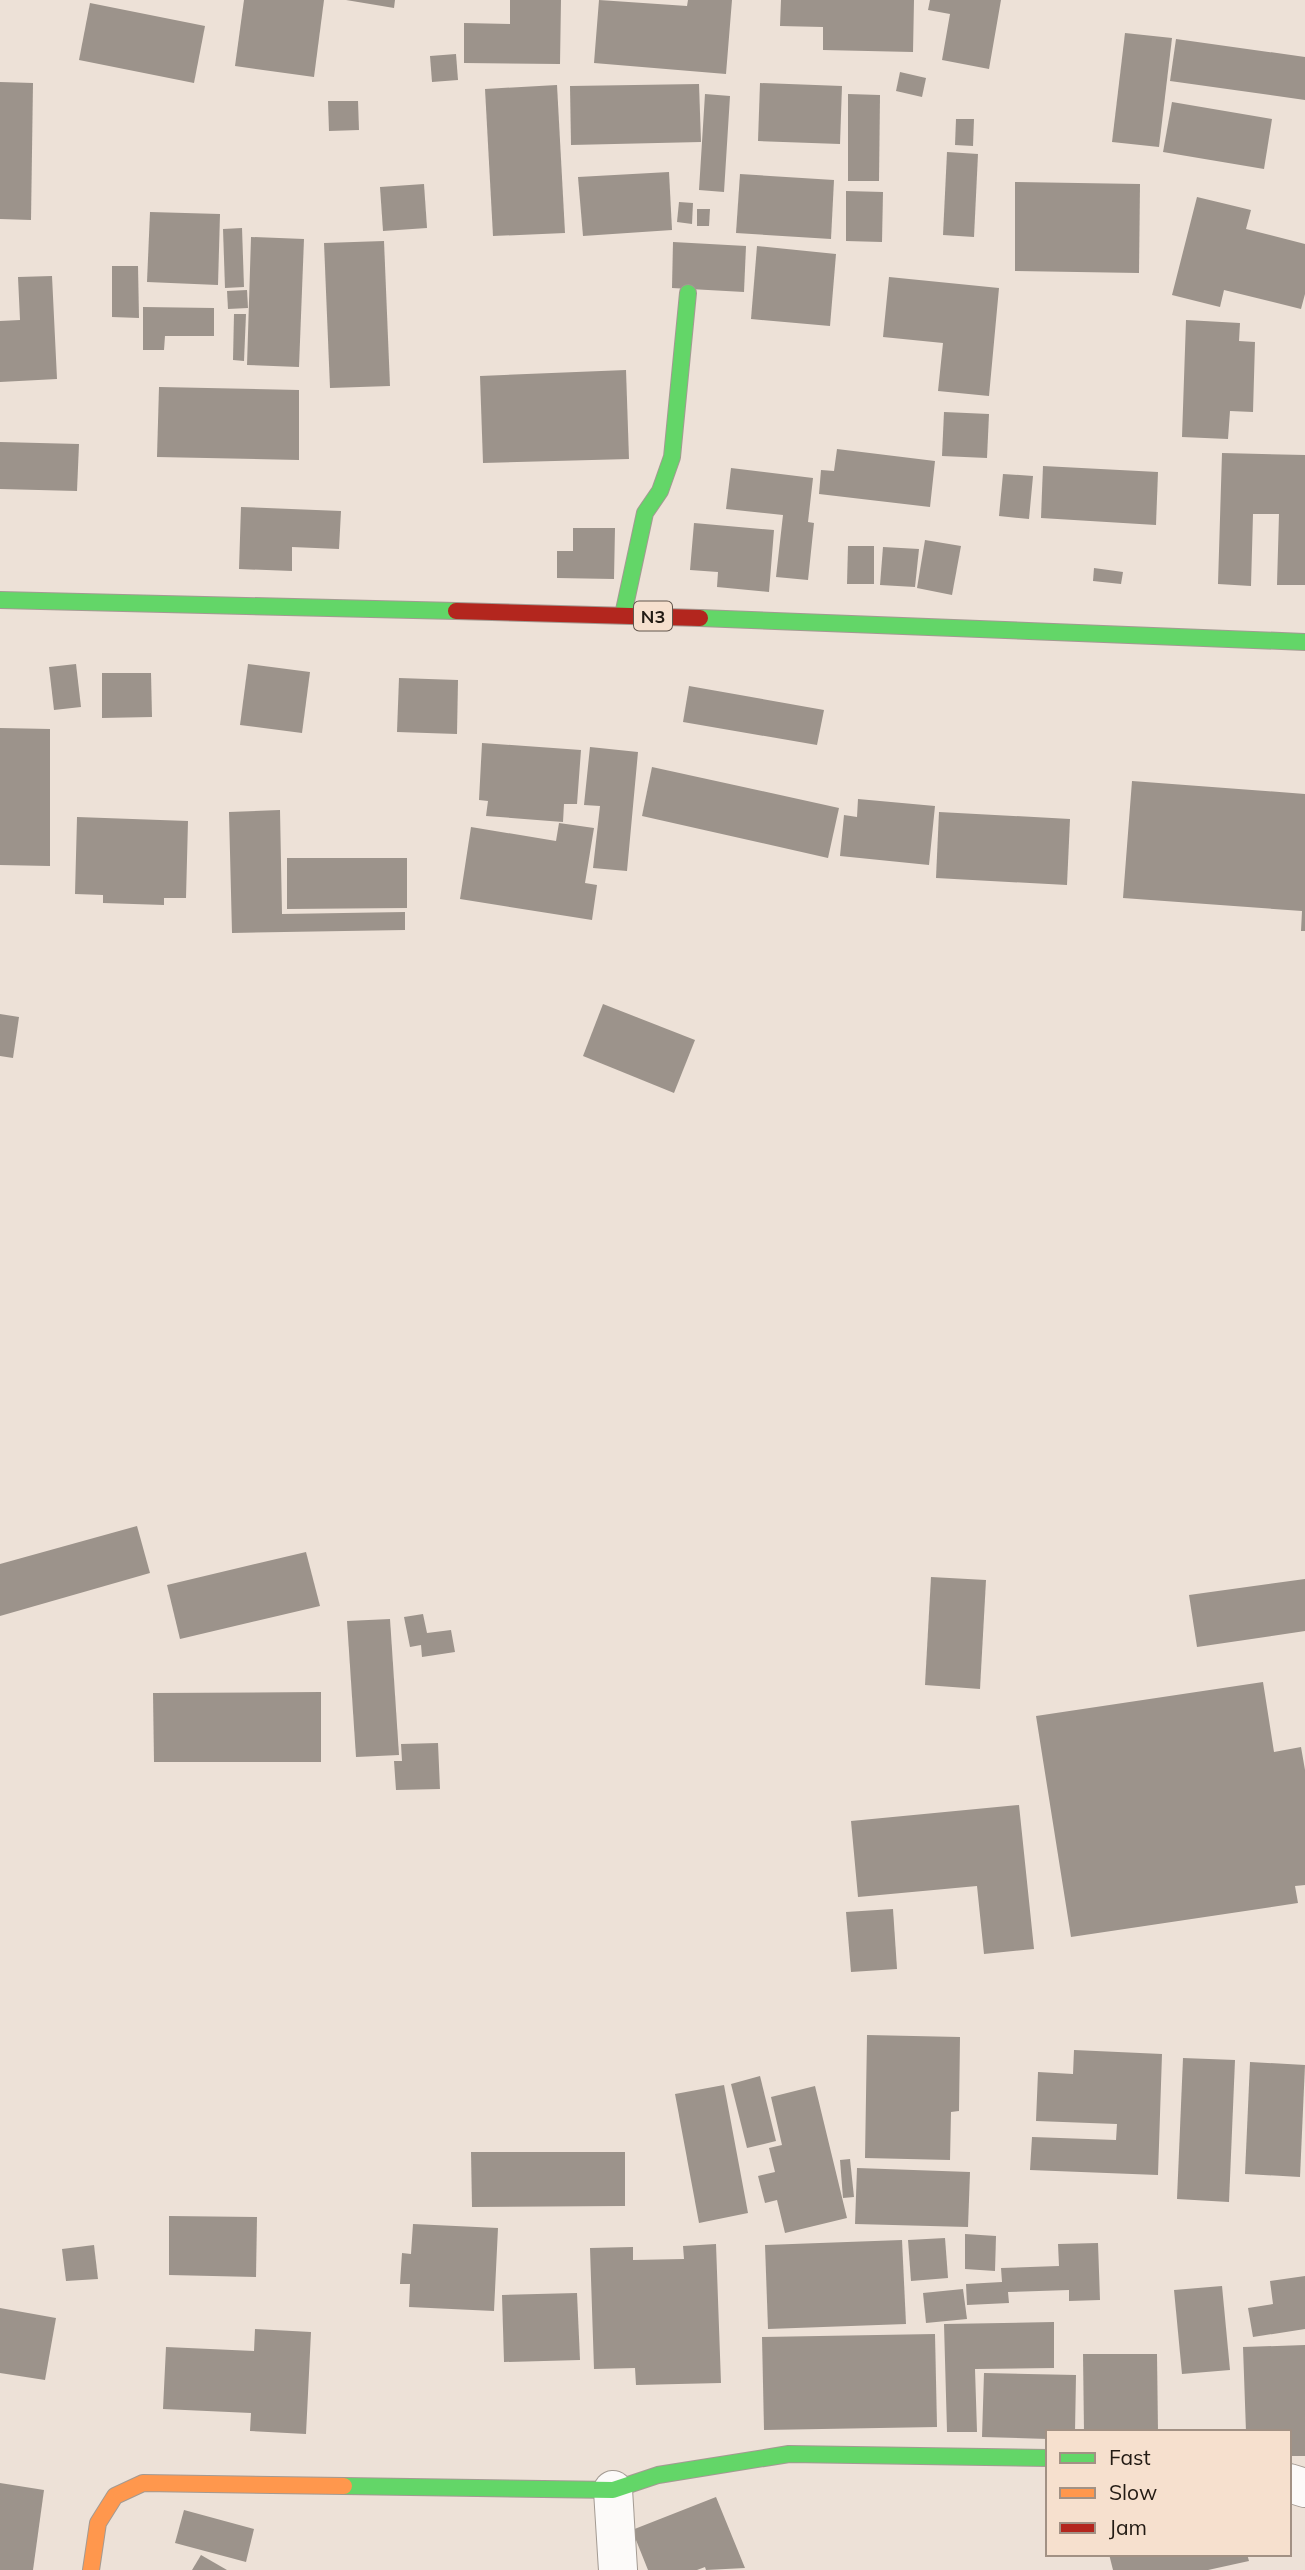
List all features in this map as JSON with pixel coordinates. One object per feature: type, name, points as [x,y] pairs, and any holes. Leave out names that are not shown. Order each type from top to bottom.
[{"type":"street","points":[[623,615],[645,513],[660,491],[672,457],[688,293]]},
{"type":"street","name":"N3","points":[[0,600],[623,615],[1305,642]]},
{"type":"street","points":[[91,2570],[98,2523],[115,2496],[143,2483],[613,2490],[658,2475],[789,2454],[1046,2458]]},
{"type":"street","points":[[613,2490],[618,2570]]},
{"type":"building","points":[[244,0],[324,0],[314,77],[235,66]]},
{"type":"building","points":[[346,0],[395,0],[394,8]]},
{"type":"building","points":[[510,0],[561,0],[560,64],[464,63],[464,23],[510,24]]},
{"type":"building","points":[[599,0],[687,6],[688,0],[732,0],[726,74],[594,63]]},
{"type":"building","points":[[781,0],[914,0],[913,52],[823,50],[823,27],[780,26]]},
{"type":"building","points":[[930,0],[1001,0],[989,69],[942,60],[950,14],[928,10]]},
{"type":"building","points":[[90,3],[205,26],[194,83],[79,60]]},
{"type":"building","points":[[1125,33],[1172,38],[1159,147],[1112,142]]},
{"type":"building","points":[[1176,39],[1305,57],[1305,100],[1170,81]]},
{"type":"building","points":[[456,54],[458,80],[432,82],[430,56]]},
{"type":"building","points":[[900,72],[926,78],[922,97],[896,91]]},
{"type":"building","points":[[0,82],[33,83],[31,220],[0,219]]},
{"type":"building","points":[[760,83],[842,86],[840,144],[758,141]]},
{"type":"building","points":[[699,84],[701,142],[571,145],[570,86]]},
{"type":"building","points":[[557,85],[565,233],[493,236],[485,89]]},
{"type":"building","points":[[705,94],[730,96],[724,192],[699,190]]},
{"type":"building","points":[[848,94],[880,95],[879,181],[848,181]]},
{"type":"building","points":[[328,101],[358,101],[359,130],[329,131]]},
{"type":"building","points":[[1172,102],[1272,119],[1264,169],[1163,152]]},
{"type":"building","points":[[956,119],[974,119],[973,146],[955,145]]},
{"type":"building","points":[[947,152],[978,154],[974,237],[943,235]]},
{"type":"building","points":[[669,172],[672,230],[583,236],[578,177]]},
{"type":"building","points":[[740,174],[834,180],[831,239],[736,233]]},
{"type":"building","points":[[1015,182],[1140,184],[1139,273],[1015,271]]},
{"type":"building","points":[[424,184],[427,228],[383,231],[380,187]]},
{"type":"building","points":[[846,191],[883,192],[882,242],[846,241]]},
{"type":"building","points":[[1197,197],[1251,210],[1246,229],[1305,244],[1305,294],[1301,309],[1224,290],[1220,307],[1172,295]]},
{"type":"building","points":[[679,202],[693,203],[692,224],[677,222]]},
{"type":"building","points":[[697,209],[710,209],[709,226],[697,226]]},
{"type":"building","points":[[150,212],[220,214],[218,285],[147,282]]},
{"type":"building","points":[[242,228],[244,287],[225,288],[223,229]]},
{"type":"building","points":[[251,237],[304,239],[299,367],[247,365]]},
{"type":"building","points":[[384,241],[390,386],[330,388],[324,243]]},
{"type":"building","points":[[673,242],[746,246],[744,292],[672,288]]},
{"type":"building","points":[[757,246],[836,254],[830,326],[751,319]]},
{"type":"building","points":[[112,266],[138,266],[139,318],[112,317]]},
{"type":"building","points":[[52,276],[57,379],[0,382],[0,321],[20,320],[18,277]]},
{"type":"building","points":[[889,277],[999,288],[989,396],[938,391],[943,343],[883,337]]},
{"type":"building","points":[[247,290],[248,308],[228,309],[227,291]]},
{"type":"building","points":[[143,307],[214,308],[214,336],[165,336],[164,350],[143,350]]},
{"type":"building","points":[[234,314],[246,314],[244,361],[233,360]]},
{"type":"building","points":[[1186,320],[1240,323],[1239,341],[1255,342],[1253,412],[1230,411],[1228,439],[1182,437]]},
{"type":"building","points":[[626,370],[629,459],[483,463],[480,376]]},
{"type":"building","points":[[159,387],[299,390],[299,460],[157,457]]},
{"type":"building","points":[[944,412],[989,414],[987,458],[942,456]]},
{"type":"building","points":[[0,442],[79,444],[77,491],[0,489]]},
{"type":"building","points":[[837,449],[935,461],[930,507],[819,494],[821,470],[834,471]]},
{"type":"building","points":[[1222,453],[1305,455],[1305,585],[1277,585],[1279,514],[1253,514],[1251,586],[1218,584]]},
{"type":"building","points":[[1043,466],[1158,472],[1156,525],[1041,518]]},
{"type":"building","points":[[731,468],[813,478],[808,522],[814,523],[808,580],[776,577],[783,515],[726,509]]},
{"type":"building","points":[[1003,474],[1033,476],[1029,519],[999,516]]},
{"type":"building","points":[[241,507],[341,511],[339,549],[292,547],[292,571],[239,569]]},
{"type":"building","points":[[694,523],[774,530],[769,592],[717,587],[718,572],[690,570]]},
{"type":"building","points":[[573,528],[615,528],[614,579],[557,578],[557,551],[573,551]]},
{"type":"building","points":[[925,540],[961,546],[952,595],[917,588]]},
{"type":"building","points":[[848,546],[874,546],[874,584],[847,584]]},
{"type":"building","points":[[883,547],[919,549],[915,587],[880,585]]},
{"type":"building","points":[[1094,568],[1123,572],[1121,584],[1093,581]]},
{"type":"building","points":[[76,664],[81,707],[54,710],[49,667]]},
{"type":"building","points":[[248,664],[310,672],[302,733],[240,725]]},
{"type":"building","points":[[102,673],[151,673],[152,717],[102,718]]},
{"type":"building","points":[[399,678],[458,680],[457,734],[397,732]]},
{"type":"building","points":[[689,686],[824,710],[817,745],[683,722]]},
{"type":"building","points":[[0,728],[50,729],[50,866],[0,865]]},
{"type":"building","points":[[482,743],[581,750],[577,804],[564,804],[563,822],[486,816],[488,801],[479,800]]},
{"type":"building","points":[[590,747],[638,752],[627,871],[593,868],[600,806],[584,805]]},
{"type":"building","points":[[652,767],[839,808],[828,858],[642,816]]},
{"type":"building","points":[[1132,781],[1305,794],[1305,931],[1301,931],[1302,911],[1123,898]]},
{"type":"building","points":[[858,799],[935,806],[929,865],[840,856],[844,815],[857,817]]},
{"type":"building","points":[[280,810],[282,914],[405,912],[405,930],[232,933],[229,812]]},
{"type":"building","points":[[939,812],[1070,819],[1067,885],[936,878]]},
{"type":"building","points":[[77,817],[188,821],[186,898],[164,898],[164,905],[103,903],[103,895],[75,894]]},
{"type":"building","points":[[559,823],[594,828],[585,883],[597,885],[592,920],[460,899],[471,827],[556,841]]},
{"type":"building","points":[[287,858],[407,858],[407,908],[287,909]]},
{"type":"building","points":[[603,1004],[695,1040],[674,1093],[583,1056]]},
{"type":"building","points":[[0,1014],[19,1017],[13,1058],[0,1056]]},
{"type":"building","points":[[137,1526],[150,1573],[0,1616],[0,1564]]},
{"type":"building","points":[[306,1552],[320,1606],[180,1639],[167,1585]]},
{"type":"building","points":[[931,1577],[986,1580],[980,1689],[925,1685]]},
{"type":"building","points":[[1305,1579],[1305,1631],[1197,1647],[1189,1595]]},
{"type":"building","points":[[423,1614],[427,1633],[451,1630],[455,1652],[422,1657],[421,1645],[410,1647],[404,1617]]},
{"type":"building","points":[[390,1619],[399,1755],[356,1757],[347,1621]]},
{"type":"building","points":[[1263,1682],[1274,1752],[1301,1747],[1305,1770],[1305,1885],[1295,1886],[1298,1903],[1071,1937],[1036,1716]]},
{"type":"building","points":[[321,1692],[321,1762],[154,1762],[153,1693]]},
{"type":"building","points":[[438,1743],[440,1789],[396,1790],[394,1761],[402,1761],[401,1744]]},
{"type":"building","points":[[1019,1805],[1034,1949],[984,1954],[977,1886],[858,1897],[851,1821]]},
{"type":"building","points":[[893,1909],[897,1969],[851,1972],[846,1912]]},
{"type":"building","points":[[867,2035],[960,2037],[959,2111],[951,2112],[950,2160],[865,2158]]},
{"type":"building","points":[[1074,2050],[1162,2054],[1158,2175],[1030,2170],[1032,2137],[1116,2140],[1117,2124],[1036,2121],[1038,2072],[1073,2074]]},
{"type":"building","points":[[1183,2058],[1235,2060],[1229,2202],[1177,2199]]},
{"type":"building","points":[[1250,2062],[1305,2065],[1300,2177],[1245,2174]]},
{"type":"building","points":[[760,2076],[776,2141],[747,2148],[731,2084]]},
{"type":"building","points":[[724,2085],[748,2213],[699,2223],[675,2094]]},
{"type":"building","points":[[815,2086],[847,2218],[785,2233],[777,2200],[765,2203],[758,2176],[775,2172],[769,2148],[782,2145],[771,2097]]},
{"type":"building","points":[[471,2152],[625,2152],[625,2206],[472,2207]]},
{"type":"building","points":[[850,2159],[854,2197],[843,2198],[840,2160]]},
{"type":"building","points":[[857,2168],[970,2172],[968,2227],[855,2224]]},
{"type":"building","points":[[169,2216],[257,2217],[256,2277],[169,2275]]},
{"type":"building","points":[[413,2224],[498,2228],[494,2311],[409,2307],[410,2284],[400,2284],[402,2253],[411,2254]]},
{"type":"building","points":[[965,2234],[996,2236],[995,2271],[965,2269]]},
{"type":"building","points":[[945,2238],[948,2278],[911,2281],[908,2240]]},
{"type":"building","points":[[902,2240],[906,2324],[768,2329],[765,2245]]},
{"type":"building","points":[[1098,2243],[1100,2300],[1069,2301],[1069,2290],[1008,2292],[1009,2303],[967,2305],[966,2284],[1002,2282],[1001,2268],[1059,2266],[1058,2244]]},
{"type":"building","points":[[716,2244],[721,2383],[636,2385],[635,2368],[594,2369],[590,2248],[633,2247],[633,2260],[684,2259],[683,2246]]},
{"type":"building","points":[[94,2245],[98,2279],[66,2281],[62,2249]]},
{"type":"building","points":[[1305,2276],[1305,2329],[1253,2337],[1248,2308],[1273,2304],[1270,2281]]},
{"type":"building","points":[[1222,2286],[1230,2370],[1182,2374],[1174,2290]]},
{"type":"building","points":[[963,2289],[967,2319],[926,2323],[923,2293]]},
{"type":"building","points":[[577,2293],[580,2360],[504,2362],[502,2295]]},
{"type":"building","points":[[0,2308],[56,2318],[45,2380],[0,2373]]},
{"type":"building","points":[[1054,2322],[1054,2368],[975,2369],[977,2432],[947,2432],[944,2324]]},
{"type":"building","points":[[255,2329],[311,2332],[306,2434],[250,2431],[251,2413],[163,2409],[166,2347],[254,2351]]},
{"type":"building","points":[[935,2334],[937,2427],[764,2430],[762,2337]]},
{"type":"building","points":[[1305,2345],[1305,2456],[1291,2456],[1291,2430],[1246,2430],[1243,2347]]},
{"type":"building","points":[[1083,2354],[1157,2354],[1158,2430],[1084,2430]]},
{"type":"building","points":[[984,2373],[1076,2375],[1075,2430],[1046,2430],[1046,2439],[982,2437]]},
{"type":"building","points":[[0,2483],[44,2490],[33,2570],[0,2570]]},
{"type":"building","points":[[716,2497],[745,2568],[648,2570],[632,2530]]},
{"type":"building","points":[[184,2510],[254,2529],[246,2562],[175,2543]]},
{"type":"building","points":[[201,2555],[227,2570],[192,2570]]},
{"type":"building","points":[[1110,2556],[1248,2556],[1249,2561],[1208,2570],[1113,2570]]},
{"type":"traffic: fast","points":[[623,615],[645,513],[660,491],[672,457],[688,293]]},
{"type":"traffic: fast","points":[[0,600],[456,611]]},
{"type":"traffic: fast","points":[[700,618],[1305,642]]},
{"type":"traffic: fast","points":[[344,2486],[613,2490],[658,2475],[789,2454],[1046,2458]]},
{"type":"traffic: slow","points":[[91,2570],[98,2523],[115,2496],[143,2483],[344,2486]]},
{"type":"traffic: jam","points":[[456,611],[700,618]]}]
